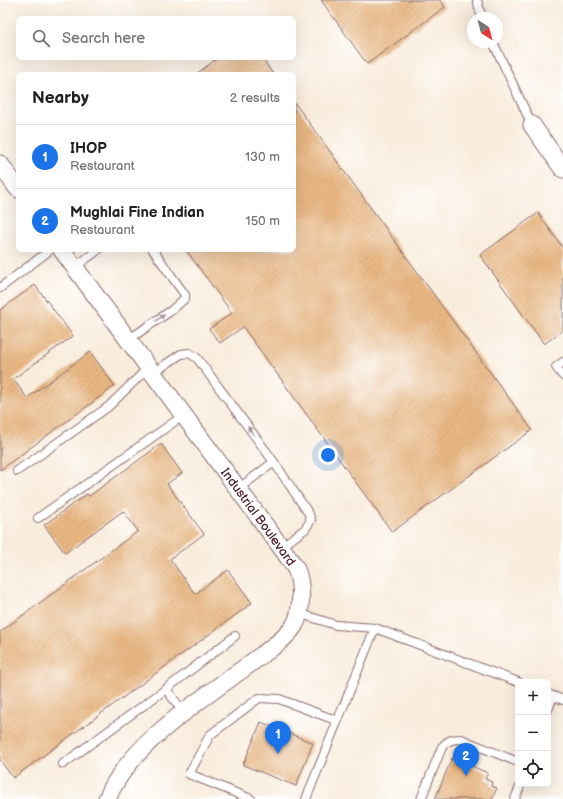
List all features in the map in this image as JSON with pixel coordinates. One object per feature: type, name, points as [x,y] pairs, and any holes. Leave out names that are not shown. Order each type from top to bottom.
[{"type":"street","points":[[532,125],[563,170]]},
{"type":"street","points":[[0,164],[16,186]]},
{"type":"street","name":"Industrial Boulevard","points":[[63,252],[281,547],[296,570],[300,587],[300,606],[295,625],[280,642],[184,712],[140,751],[122,770],[111,788],[107,799]]},
{"type":"lane","points":[[477,0],[480,12]]},
{"type":"lane","points":[[496,48],[532,125]]},
{"type":"lane","points":[[0,288],[47,252]]},
{"type":"lane","points":[[75,268],[95,252]]},
{"type":"lane","points":[[128,340],[172,310],[185,298],[185,295],[153,252]]},
{"type":"lane","points":[[17,471],[108,407],[151,370],[181,354],[189,353],[197,358],[274,462],[309,514],[311,520],[305,529],[281,547]]},
{"type":"lane","points":[[563,362],[556,367],[563,376]]},
{"type":"lane","points":[[38,518],[184,415]]},
{"type":"lane","points":[[238,489],[274,462]]},
{"type":"lane","points":[[298,613],[336,625],[375,628],[515,681]]},
{"type":"lane","points":[[306,799],[375,628]]},
{"type":"lane","points":[[63,764],[166,689],[235,636]]},
{"type":"lane","points":[[166,689],[184,712]]},
{"type":"lane","points":[[551,695],[563,700]]},
{"type":"lane","points":[[251,799],[190,774],[210,735],[259,698],[280,699],[338,720]]},
{"type":"lane","points":[[421,799],[442,747],[448,741],[453,739],[461,739],[515,761]]},
{"type":"lane","points":[[515,799],[520,787]]},
{"type":"building","points":[[321,0],[440,0],[445,7],[367,64]]},
{"type":"building","points":[[215,60],[263,60],[272,72],[199,72]]},
{"type":"building","points":[[296,105],[532,430],[392,532],[243,327],[220,343],[209,329],[232,313],[187,252],[296,252]]},
{"type":"building","points":[[538,213],[563,248],[563,330],[544,344],[480,255]]},
{"type":"building","points":[[35,285],[73,336],[13,379],[27,398],[90,352],[115,386],[0,470],[0,310]]},
{"type":"building","points":[[161,444],[182,473],[167,484],[204,534],[170,559],[195,594],[228,570],[252,603],[13,778],[0,760],[0,632],[138,531],[123,511],[65,553],[44,525],[87,494],[89,496]]},
{"type":"building","points":[[261,722],[313,743],[296,786],[243,765]]},
{"type":"building","points":[[452,758],[488,773],[485,779],[492,782],[491,786],[497,788],[492,799],[435,799]]},
{"type":"place","name":"IHOP","points":[[278,754]]},
{"type":"place","name":"Mughlai Fine Indian","points":[[466,776]]}]
